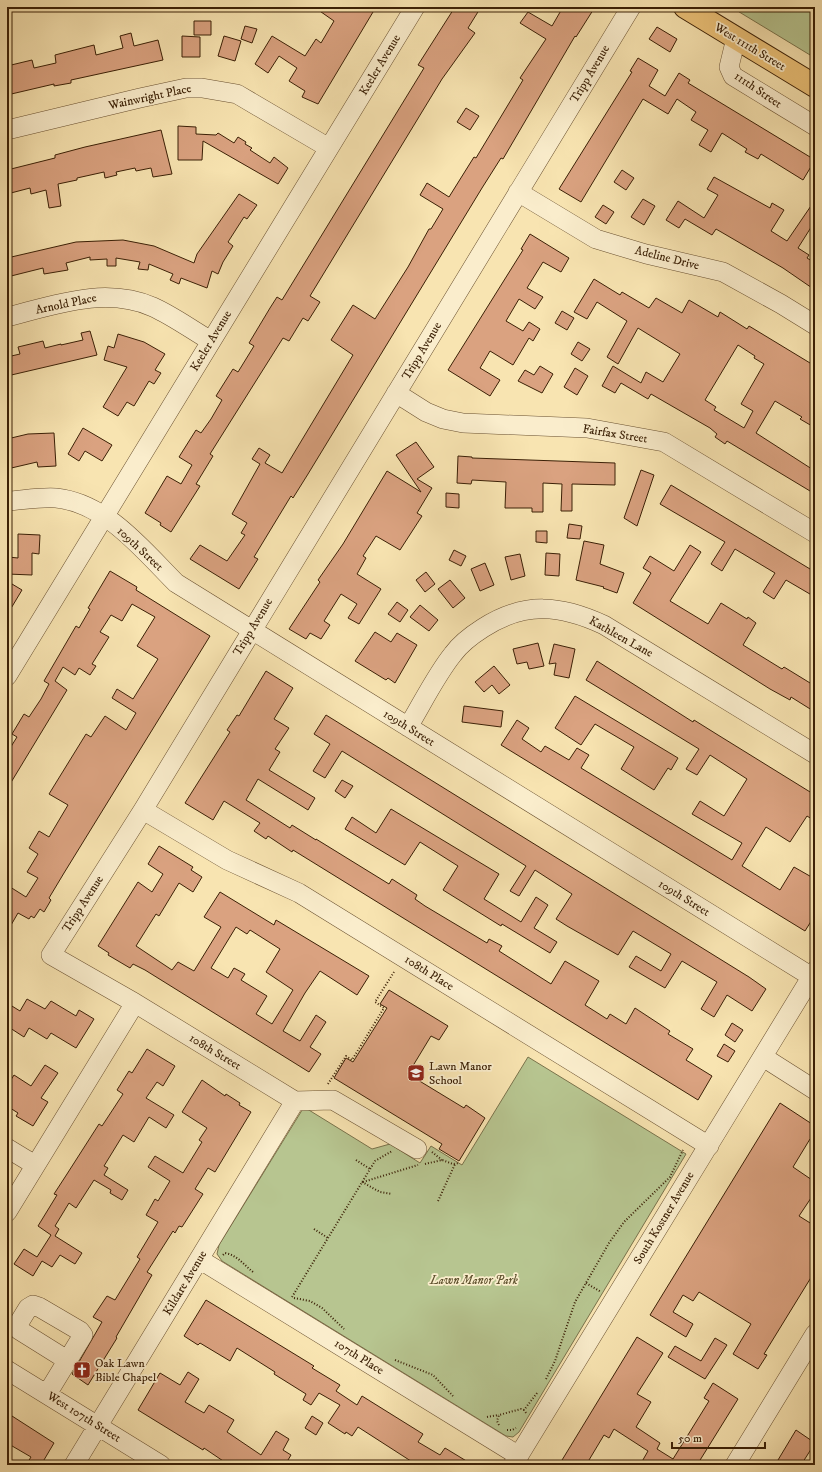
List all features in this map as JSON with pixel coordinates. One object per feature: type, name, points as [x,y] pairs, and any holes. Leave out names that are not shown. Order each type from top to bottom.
[{"type":"main road","name":"West 111th Street","points":[[685,7],[813,82]]},
{"type":"street","name":"Keeler Avenue","points":[[7,676],[103,516],[415,7]]},
{"type":"street","name":"Tripp Avenue","points":[[134,1002],[51,955],[143,810],[631,7]]},
{"type":"street","name":"111th Street","points":[[736,38],[729,67],[733,76],[815,126]]},
{"type":"street","name":"Wainwright Place","points":[[7,130],[186,88],[202,88],[237,94],[260,106],[329,148]]},
{"type":"street","name":"Adeline Drive","points":[[518,192],[596,239],[646,254],[723,272],[781,304],[815,325]]},
{"type":"street","name":"Arnold Place","points":[[7,317],[70,302],[103,296],[116,297],[154,307],[211,341]]},
{"type":"street","name":"Fairfax Street","points":[[396,393],[410,403],[443,419],[463,423],[587,428],[664,442],[815,533]]},
{"type":"street","name":"109th Street","points":[[7,501],[55,498],[77,502],[103,516],[135,542],[176,583],[408,727],[813,974]]},
{"type":"street","name":"Kathleen Lane","points":[[408,727],[452,654],[462,644],[498,619],[510,614],[540,609],[560,609],[587,617],[604,625],[815,754]]},
{"type":"street","name":"108th Place","points":[[143,810],[227,860],[298,893],[709,1146]]},
{"type":"street","name":"South Kostner Avenue","points":[[516,1460],[813,974]]},
{"type":"street","name":"108th Street","points":[[134,1002],[295,1101]]},
{"type":"street","points":[[7,1212],[134,1002]]},
{"type":"street","points":[[763,1057],[815,1090]]},
{"type":"street","points":[[295,1101],[333,1100],[423,1149]]},
{"type":"street","name":"Kildare Avenue","points":[[74,1465],[295,1101]]},
{"type":"street","points":[[7,1148],[35,1165]]},
{"type":"street","name":"107th Place","points":[[199,1259],[516,1460]]},
{"type":"street","points":[[735,1465],[815,1334]]},
{"type":"street","points":[[47,1394],[67,1360]]},
{"type":"street","name":"West 107th Street","points":[[7,1370],[161,1465]]},
{"type":"path","points":[[326,1087],[346,1056],[352,1060],[384,1008],[375,1002],[394,972]]},
{"type":"path","points":[[347,1332],[322,1308],[310,1301],[292,1297],[375,1161],[396,1148]]},
{"type":"path","points":[[423,1149],[442,1160],[455,1164],[460,1163]]},
{"type":"path","points":[[545,1381],[556,1362],[575,1302],[609,1243],[624,1222],[670,1177],[683,1150]]},
{"type":"path","points":[[356,1160],[370,1169]]},
{"type":"path","points":[[362,1182],[442,1160]]},
{"type":"path","points":[[438,1201],[455,1164]]},
{"type":"path","points":[[362,1182],[380,1192],[392,1194]]},
{"type":"path","points":[[314,1229],[328,1238]]},
{"type":"path","points":[[221,1258],[225,1253],[230,1254],[241,1260],[258,1277]]},
{"type":"path","points":[[586,1283],[606,1295]]},
{"type":"path","points":[[390,1358],[433,1374],[456,1399]]},
{"type":"path","points":[[524,1410],[541,1387]]},
{"type":"path","points":[[489,1420],[483,1417],[500,1415],[521,1409],[524,1410]]},
{"type":"path","points":[[524,1410],[526,1414],[524,1420]]},
{"type":"path","points":[[499,1426],[497,1421],[500,1415]]},
{"type":"path","points":[[494,1423],[504,1429],[512,1430],[520,1426]]},
{"type":"green space","points":[[731,7],[815,7],[815,58]]},
{"type":"green space","name":"Lawn Manor Park","points":[[528,1057],[686,1154],[519,1432],[513,1437],[506,1436],[222,1261],[217,1254],[219,1245],[304,1107],[372,1149],[390,1144],[420,1163],[431,1146],[462,1165]]},
{"type":"building","points":[[314,7],[376,7],[318,104],[302,97],[305,91],[289,81],[297,68],[279,56],[268,73],[255,64],[272,36],[305,56],[316,39],[321,43],[334,21]]},
{"type":"building","points":[[455,7],[481,7],[468,28],[475,33],[442,79],[310,296],[320,302],[308,321],[303,318],[289,341],[283,338],[210,454],[213,456],[196,484],[200,486],[171,532],[160,525],[161,523],[145,513],[167,476],[181,484],[192,465],[179,457],[196,430],[201,433],[211,419],[222,400],[216,396],[233,369],[238,372],[254,346],[249,343],[277,297],[282,300],[424,68],[418,65]]},
{"type":"building","points":[[563,7],[595,7],[576,37],[575,36],[503,159],[501,158],[482,188],[293,498],[291,496],[254,557],[258,559],[239,589],[190,559],[200,545],[227,561],[245,535],[241,533],[247,523],[232,514],[260,464],[252,459],[259,448],[270,455],[265,463],[282,473],[353,355],[331,340],[353,305],[375,319],[408,267],[429,229],[431,229],[443,209],[420,195],[427,183],[449,197],[474,157],[476,158],[523,80],[520,78],[546,39],[520,23],[528,12],[552,26]]},
{"type":"building","points":[[194,21],[211,21],[211,35],[194,35]]},
{"type":"building","points":[[245,26],[257,29],[252,43],[241,39]]},
{"type":"building","points":[[657,27],[677,39],[670,52],[649,39]]},
{"type":"building","points":[[131,33],[134,46],[158,40],[163,60],[71,80],[71,83],[54,86],[54,84],[7,95],[7,66],[32,60],[34,68],[56,63],[55,55],[94,45],[96,55],[123,48],[120,36]]},
{"type":"building","points":[[182,36],[200,37],[200,57],[182,57]]},
{"type":"building","points":[[224,36],[241,41],[235,61],[218,56]]},
{"type":"building","points":[[638,58],[658,70],[649,86],[665,96],[679,73],[690,80],[688,83],[815,160],[803,180],[761,154],[758,159],[745,152],[747,149],[722,133],[711,152],[699,145],[708,130],[691,120],[696,112],[677,99],[668,114],[643,99],[581,202],[559,189],[632,72],[630,71]]},
{"type":"building","points":[[466,108],[479,116],[470,130],[457,122]]},
{"type":"building","points":[[178,126],[196,127],[196,134],[216,135],[218,133],[234,143],[238,137],[252,148],[250,150],[270,163],[274,157],[288,168],[278,184],[203,141],[202,160],[178,160]]},
{"type":"building","points":[[161,130],[172,174],[153,177],[151,168],[136,171],[135,168],[116,172],[117,175],[105,178],[104,172],[77,178],[77,180],[58,184],[61,206],[49,208],[46,190],[31,194],[30,188],[7,194],[7,170],[55,158],[55,155],[85,147]]},
{"type":"building","points":[[622,170],[634,178],[626,190],[614,182]]},
{"type":"building","points":[[714,177],[770,208],[772,203],[784,210],[771,231],[787,241],[815,200],[815,221],[798,248],[809,255],[807,258],[815,263],[815,290],[783,268],[716,229],[712,235],[685,219],[679,228],[666,220],[678,201],[704,218],[718,195],[707,189]]},
{"type":"building","points":[[239,194],[257,205],[247,219],[244,217],[228,242],[233,246],[223,262],[218,274],[212,271],[207,288],[181,278],[179,284],[170,280],[173,274],[149,264],[148,270],[138,269],[140,262],[116,258],[116,266],[107,266],[107,259],[90,260],[90,257],[66,263],[68,270],[44,274],[43,268],[7,277],[7,258],[76,242],[123,240],[154,246],[194,263],[197,254]]},
{"type":"building","points":[[643,199],[655,206],[644,225],[631,217]]},
{"type":"building","points":[[603,205],[614,212],[606,224],[595,217]]},
{"type":"building","points":[[530,234],[569,258],[561,272],[543,262],[527,288],[543,297],[535,309],[519,299],[506,321],[523,331],[529,322],[540,329],[533,341],[529,338],[513,365],[490,351],[480,368],[500,380],[490,396],[448,370],[523,250],[521,249]]},
{"type":"building","points":[[594,279],[620,295],[622,292],[649,308],[656,298],[682,313],[689,300],[718,317],[720,312],[747,329],[749,326],[815,366],[815,421],[812,426],[800,419],[802,417],[775,401],[756,433],[815,471],[815,494],[727,441],[725,444],[715,437],[717,434],[710,428],[651,394],[648,399],[621,383],[615,393],[602,386],[613,366],[641,383],[646,372],[663,382],[680,354],[638,328],[618,364],[607,357],[627,321],[597,302],[587,319],[574,312]],"holes":[[[738,345],[755,356],[754,358],[764,364],[741,404],[753,411],[744,428],[714,410],[716,407],[705,400]]]},
{"type":"building","points":[[562,311],[574,318],[567,330],[555,323]]},
{"type":"building","points":[[90,331],[97,355],[7,376],[7,357],[20,354],[18,347],[43,341],[45,348],[61,345],[83,340],[81,333]]},
{"type":"building","points":[[118,334],[144,342],[165,354],[155,370],[161,373],[154,384],[149,381],[134,406],[127,402],[118,416],[103,407],[127,367],[104,360],[108,346],[114,348]]},
{"type":"building","points":[[578,342],[590,349],[582,361],[571,354]]},
{"type":"building","points":[[540,366],[553,374],[542,393],[518,381],[525,370],[534,375]]},
{"type":"building","points":[[575,368],[588,376],[577,395],[564,387]]},
{"type":"building","points":[[83,428],[112,445],[102,461],[85,451],[79,461],[68,454]]},
{"type":"building","points":[[54,433],[56,466],[38,467],[37,462],[7,469],[7,439],[28,434]]},
{"type":"building","points":[[416,442],[434,467],[417,479],[432,488],[417,513],[422,516],[400,550],[376,536],[363,556],[366,558],[357,574],[381,589],[359,624],[348,618],[357,604],[341,594],[324,621],[330,625],[321,639],[310,633],[306,639],[289,629],[320,582],[318,580],[343,544],[387,471],[421,492],[396,455]]},
{"type":"building","points":[[458,456],[472,458],[615,463],[615,485],[572,484],[572,511],[561,511],[562,484],[543,483],[543,512],[532,512],[532,508],[505,508],[506,482],[472,480],[471,484],[457,483]]},
{"type":"building","points":[[641,470],[654,475],[637,526],[624,518]]},
{"type":"building","points":[[671,485],[815,572],[815,597],[786,580],[774,599],[763,592],[775,573],[735,549],[722,571],[711,564],[725,542],[660,504]]},
{"type":"building","points":[[446,493],[459,494],[459,508],[446,507]]},
{"type":"building","points":[[569,524],[582,526],[580,539],[567,538]]},
{"type":"building","points":[[536,531],[547,531],[547,543],[536,542]]},
{"type":"building","points":[[18,534],[40,535],[39,554],[32,553],[32,575],[7,574],[8,557],[18,558]]},
{"type":"building","points":[[584,541],[604,545],[600,564],[624,573],[617,593],[603,588],[604,587],[576,580]]},
{"type":"building","points":[[690,545],[701,552],[670,601],[708,624],[721,603],[747,619],[748,617],[756,623],[743,645],[782,669],[784,667],[815,686],[815,712],[791,697],[790,700],[770,689],[633,603],[651,573],[643,568],[650,556],[674,571]]},
{"type":"building","points":[[454,550],[466,556],[461,566],[449,560]]},
{"type":"building","points":[[546,553],[560,554],[559,576],[545,575]]},
{"type":"building","points":[[520,554],[525,576],[511,580],[505,557]]},
{"type":"building","points":[[485,563],[494,585],[480,591],[471,569]]},
{"type":"building","points":[[110,571],[137,587],[136,590],[210,636],[64,873],[49,898],[51,900],[44,912],[40,909],[34,918],[31,916],[29,919],[18,913],[7,932],[7,885],[26,897],[38,878],[27,872],[38,854],[29,848],[39,831],[49,837],[68,805],[49,794],[86,734],[91,737],[105,716],[126,730],[136,713],[112,698],[117,689],[133,699],[158,659],[137,646],[155,617],[132,604],[122,621],[111,615],[100,632],[109,637],[92,664],[96,666],[90,675],[79,668],[75,675],[63,667],[55,681],[67,690],[7,789],[7,753],[17,737],[12,734],[24,714],[29,717],[41,699],[49,684],[44,681],[76,626],[79,628],[90,609],[88,608]]},
{"type":"building","points":[[426,572],[435,584],[425,592],[416,580]]},
{"type":"building","points":[[450,580],[465,598],[453,608],[438,589]]},
{"type":"building","points":[[7,581],[22,590],[7,615]]},
{"type":"building","points":[[397,602],[408,610],[400,622],[388,614]]},
{"type":"building","points":[[420,605],[438,620],[429,631],[410,617]]},
{"type":"building","points":[[375,632],[391,642],[397,633],[417,645],[395,683],[388,678],[386,680],[355,661]]},
{"type":"building","points":[[538,643],[544,666],[529,669],[527,662],[517,664],[513,649]]},
{"type":"building","points":[[554,644],[575,649],[569,678],[554,675],[556,663],[549,664]]},
{"type":"building","points":[[597,661],[693,722],[694,720],[815,795],[815,821],[807,816],[790,842],[766,827],[742,866],[780,890],[794,867],[815,879],[815,915],[805,931],[501,745],[517,720],[529,728],[522,739],[541,752],[545,746],[569,760],[577,748],[589,755],[581,768],[732,860],[742,843],[692,814],[700,801],[724,816],[747,779],[710,755],[697,775],[686,769],[699,749],[586,680]]},
{"type":"building","points":[[494,666],[510,685],[499,694],[492,685],[484,692],[475,682]]},
{"type":"building","points":[[266,671],[293,688],[274,719],[289,728],[275,749],[280,752],[269,770],[315,798],[308,810],[258,779],[246,800],[290,828],[292,825],[389,884],[392,879],[417,895],[415,899],[425,906],[487,943],[489,939],[502,946],[499,951],[551,984],[565,961],[599,981],[585,1005],[607,1019],[610,1014],[626,1024],[635,1008],[670,1031],[668,1034],[693,1049],[686,1060],[712,1076],[698,1100],[293,850],[292,852],[268,836],[266,839],[254,831],[260,823],[224,801],[213,820],[185,803],[230,732],[227,730],[237,715],[239,716]]},
{"type":"building","points":[[575,696],[678,758],[671,770],[668,768],[654,790],[621,769],[634,747],[595,724],[581,745],[555,728]]},
{"type":"building","points":[[464,706],[503,711],[501,727],[462,722]]},
{"type":"building","points":[[326,715],[749,977],[766,989],[752,1011],[727,995],[714,1017],[701,1009],[717,982],[682,961],[665,988],[629,967],[636,956],[661,971],[671,954],[633,931],[618,955],[567,926],[556,919],[572,894],[535,870],[519,896],[510,891],[526,866],[342,751],[325,778],[313,771],[330,744],[314,734]]},
{"type":"building","points":[[342,780],[353,786],[345,798],[335,791]]},
{"type":"building","points":[[391,809],[499,874],[484,899],[521,922],[536,897],[548,905],[534,928],[557,942],[550,953],[502,924],[501,926],[443,890],[458,866],[420,842],[405,865],[345,829],[352,817],[376,833]]},
{"type":"building","points":[[159,846],[193,867],[191,870],[202,877],[193,892],[179,883],[159,916],[156,914],[136,946],[172,970],[178,962],[194,971],[221,927],[204,917],[220,892],[274,925],[276,920],[369,976],[357,995],[320,971],[305,993],[283,1031],[300,1041],[316,1015],[326,1022],[310,1047],[321,1054],[309,1072],[145,970],[133,964],[130,968],[108,955],[109,953],[98,946],[138,882],[152,892],[163,874],[148,864]],"holes":[[[236,927],[247,934],[250,930],[280,949],[266,972],[293,990],[272,1024],[256,1014],[267,996],[241,980],[245,974],[234,968],[228,978],[211,968]]]},
{"type":"building","points":[[389,990],[448,1026],[439,1040],[431,1036],[408,1074],[464,1108],[466,1105],[485,1118],[459,1161],[439,1149],[442,1144],[334,1078],[346,1058],[353,1062],[387,1008],[380,1004]]},
{"type":"building","points":[[27,999],[45,1009],[51,1001],[76,1016],[79,1010],[94,1019],[76,1048],[51,1033],[47,1039],[29,1028],[24,1037],[7,1026],[7,1003],[20,1011]]},
{"type":"building","points":[[732,1023],[743,1030],[735,1042],[725,1035]]},
{"type":"building","points":[[724,1044],[735,1051],[728,1062],[717,1056]]},
{"type":"building","points":[[147,1049],[175,1066],[163,1086],[157,1082],[146,1098],[174,1115],[166,1128],[149,1117],[134,1142],[123,1135],[104,1166],[108,1168],[104,1175],[128,1190],[122,1200],[110,1193],[111,1190],[94,1180],[76,1208],[69,1203],[55,1226],[59,1229],[55,1236],[82,1253],[75,1264],[60,1255],[52,1267],[42,1261],[33,1276],[14,1264],[24,1249],[37,1257],[51,1235],[38,1226],[57,1195],[54,1194],[99,1124],[102,1126],[123,1094],[117,1090],[129,1071],[132,1073]]},
{"type":"building","points":[[45,1065],[58,1073],[41,1098],[48,1102],[33,1126],[16,1116],[18,1113],[7,1106],[7,1086],[14,1075],[31,1086]]},
{"type":"building","points":[[202,1080],[225,1096],[226,1094],[240,1103],[239,1105],[251,1112],[215,1172],[208,1168],[195,1189],[203,1194],[182,1227],[179,1226],[175,1233],[173,1231],[147,1272],[152,1275],[116,1337],[117,1338],[88,1385],[72,1374],[102,1322],[93,1317],[107,1296],[115,1300],[140,1259],[137,1257],[158,1222],[146,1215],[155,1199],[158,1201],[170,1181],[148,1167],[155,1156],[183,1173],[202,1142],[199,1140],[207,1128],[182,1112]]},
{"type":"building","points":[[780,1103],[815,1126],[815,1142],[810,1139],[793,1167],[815,1182],[815,1192],[799,1216],[815,1226],[815,1271],[764,1354],[767,1355],[758,1369],[733,1354],[751,1324],[699,1292],[693,1301],[683,1295],[673,1312],[693,1324],[686,1337],[650,1315]]},
{"type":"building","points":[[206,1300],[314,1366],[312,1368],[340,1385],[336,1391],[357,1405],[362,1396],[423,1434],[418,1442],[440,1455],[445,1448],[473,1465],[417,1465],[358,1427],[352,1436],[346,1432],[345,1434],[328,1423],[340,1405],[319,1393],[311,1405],[303,1400],[306,1394],[237,1348],[230,1361],[200,1343],[198,1345],[184,1336]]},
{"type":"building","points":[[637,1337],[663,1353],[637,1394],[651,1402],[636,1427],[660,1443],[657,1449],[673,1459],[709,1401],[704,1398],[713,1383],[738,1399],[697,1465],[640,1465],[648,1451],[614,1429],[609,1438],[604,1435],[586,1465],[559,1465]]},
{"type":"building","points":[[715,1338],[727,1345],[705,1379],[668,1357],[675,1346],[701,1361]]},
{"type":"building","points":[[188,1372],[199,1379],[185,1402],[204,1413],[209,1405],[234,1420],[227,1432],[261,1455],[276,1431],[289,1439],[283,1450],[291,1455],[285,1465],[229,1465],[204,1448],[203,1450],[138,1410],[160,1373],[180,1385]]},
{"type":"building","points":[[12,1416],[54,1443],[41,1465],[26,1465],[31,1457],[7,1443],[7,1425]]},
{"type":"building","points":[[312,1416],[323,1423],[316,1435],[305,1428]]},
{"type":"building","points":[[796,1430],[815,1443],[801,1465],[775,1465]]},
{"type":"place","name":"Lawn Manor School","points":[[416,1073]]},
{"type":"place","name":"Oak Lawn Bible Chapel","points":[[82,1370]]}]
